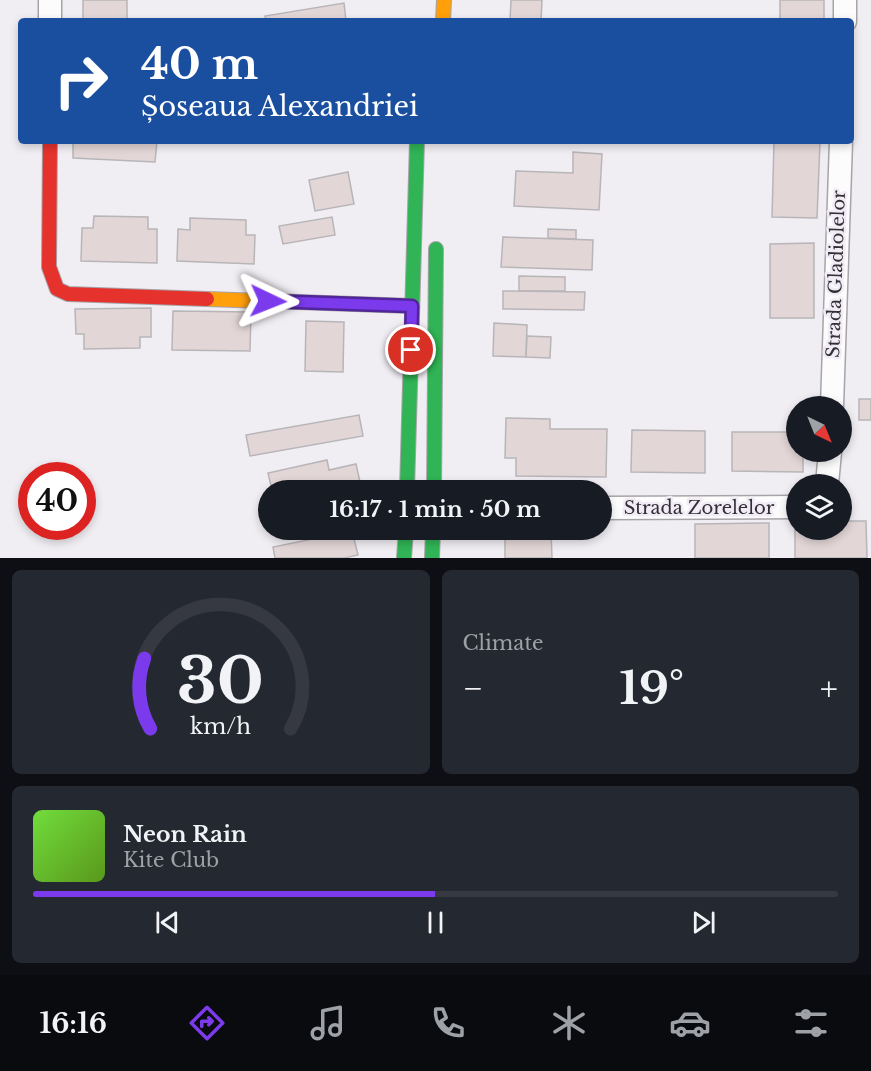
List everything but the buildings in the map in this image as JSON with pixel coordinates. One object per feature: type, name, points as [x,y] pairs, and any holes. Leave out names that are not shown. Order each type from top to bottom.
[{"type":"main road","points":[[443,18],[444,0]]},
{"type":"main road","points":[[50,144],[49,267],[57,289],[68,294],[412,306]]},
{"type":"main road","points":[[407,480],[417,144]]},
{"type":"main road","points":[[434,480],[436,239]]},
{"type":"main road","points":[[404,558],[405,540]]},
{"type":"main road","points":[[432,558],[433,540]]},
{"type":"street","points":[[50,0],[50,18]]},
{"type":"street","points":[[845,0],[845,18]]},
{"type":"street","name":"Strada Gladiolelor","points":[[832,396],[841,144]]},
{"type":"street","name":"Strada Zorelelor","points":[[612,508],[786,507]]},
{"type":"traffic: fast","points":[[407,480],[417,144]]},
{"type":"traffic: fast","points":[[434,480],[436,249]]},
{"type":"traffic: fast","points":[[404,558],[405,540]]},
{"type":"traffic: fast","points":[[432,558],[433,540]]},
{"type":"traffic: slow","points":[[443,18],[444,0]]},
{"type":"traffic: slow","points":[[207,299],[412,306]]},
{"type":"traffic: jam","points":[[50,144],[49,267],[57,289],[68,294],[207,299]]},
{"type":"route","points":[[268,301],[412,306],[411,350]]}]
